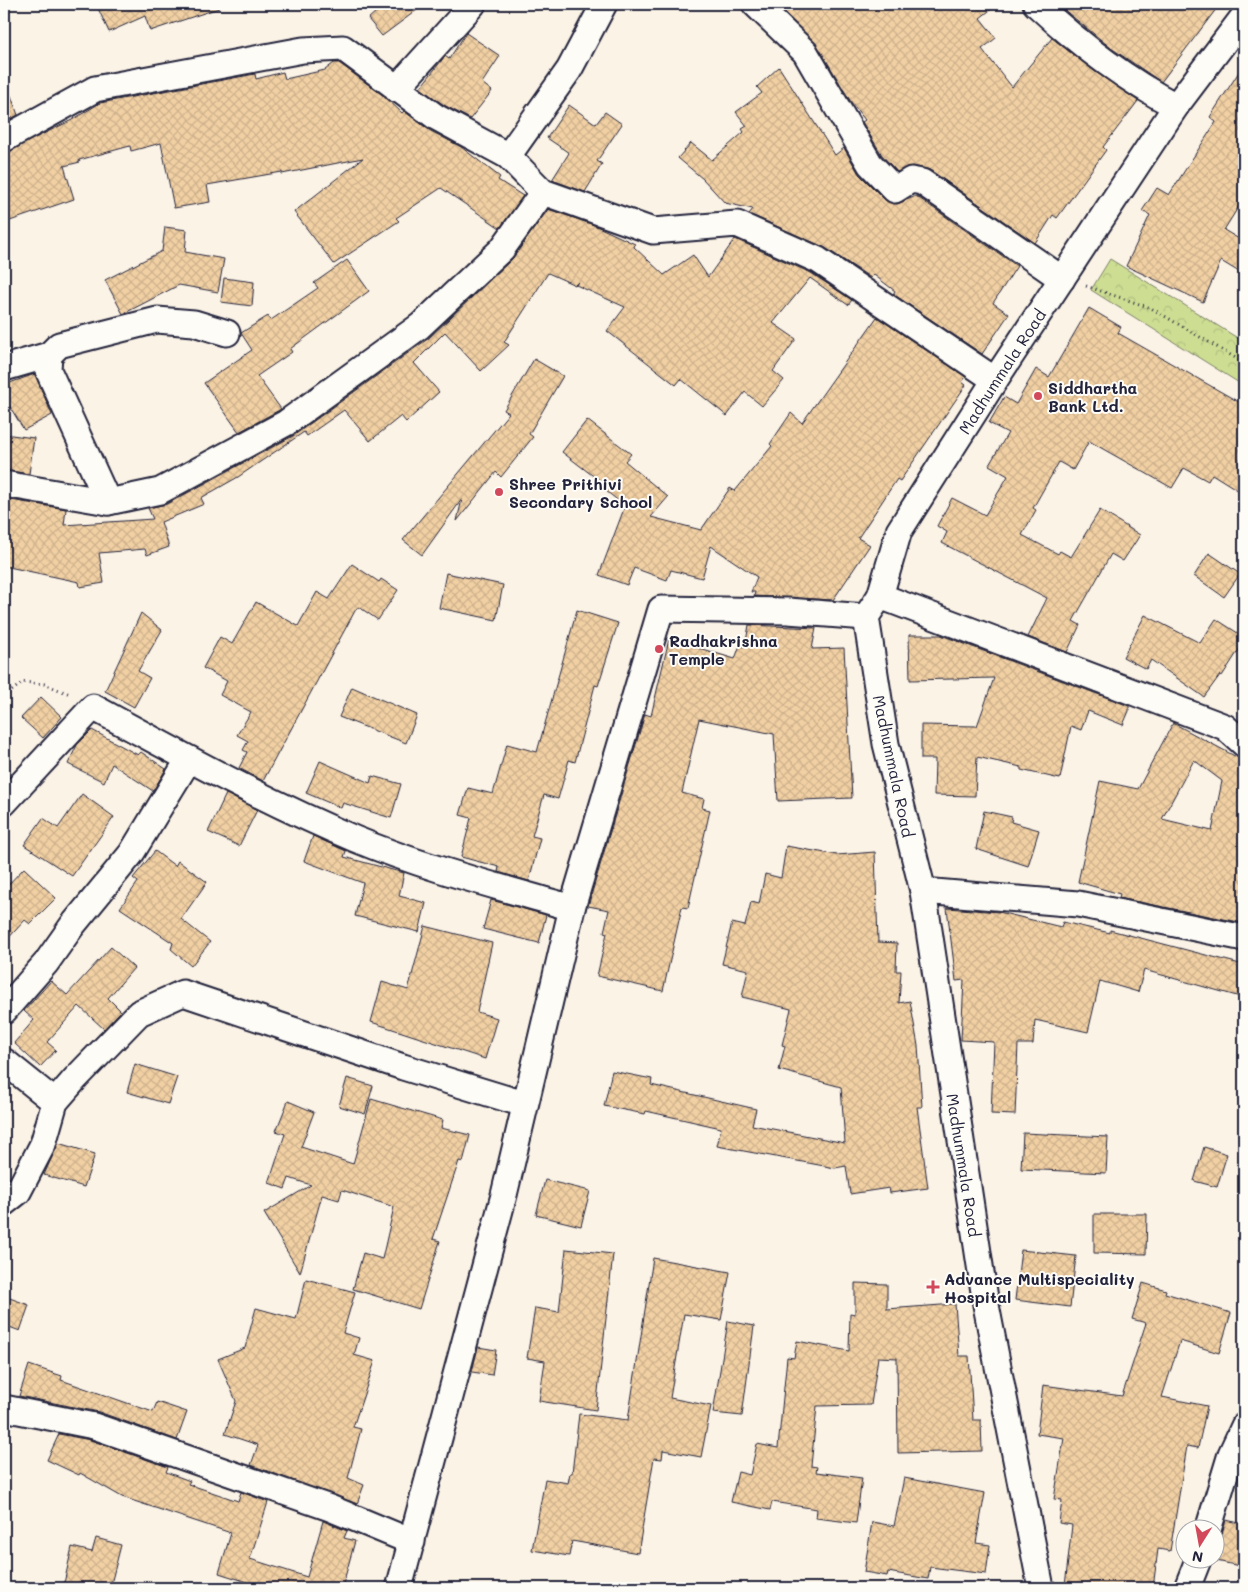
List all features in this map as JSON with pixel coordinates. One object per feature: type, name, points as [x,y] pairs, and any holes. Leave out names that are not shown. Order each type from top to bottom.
[{"type":"street","points":[[396,89],[473,4]]},
{"type":"street","points":[[508,156],[569,70],[604,4]]},
{"type":"street","points":[[755,4],[805,52],[870,164],[895,190],[911,180],[922,182],[1062,279]]},
{"type":"street","points":[[1036,4],[1078,42],[1148,91],[1176,106]]},
{"type":"street","name":"Madhummala Road","points":[[1041,1588],[986,1305],[923,891],[886,744],[866,618],[880,596],[899,531],[995,380],[1176,106],[1244,16]]},
{"type":"street","points":[[4,139],[95,89],[303,50],[343,48],[436,118],[508,156],[543,192],[653,231],[737,224],[818,260],[995,380]]},
{"type":"street","points":[[4,484],[108,502],[160,491],[286,423],[420,326],[502,249],[543,192]]},
{"type":"street","points":[[4,368],[49,355],[59,345],[157,320],[194,323],[227,333]]},
{"type":"street","points":[[49,355],[48,370],[108,502]]},
{"type":"street","points":[[880,596],[1225,727],[1244,744]]},
{"type":"street","points":[[399,1588],[504,1195],[524,1104],[572,908],[661,609],[788,611],[866,618]]},
{"type":"street","points":[[4,803],[93,707],[189,759],[356,839],[457,874],[572,908]]},
{"type":"street","points":[[4,1012],[46,963],[72,926],[131,854],[189,759]]},
{"type":"street","points":[[923,891],[1078,904],[1244,938]]},
{"type":"street","points":[[4,1203],[18,1192],[43,1144],[55,1102],[139,1013],[183,993],[403,1067],[524,1104]]},
{"type":"street","points":[[4,1061],[55,1102]]},
{"type":"street","points":[[4,1408],[94,1426],[330,1508],[412,1542]]},
{"type":"street","points":[[1211,1520],[1231,1454],[1244,1426]]},
{"type":"street","points":[[1187,1588],[1194,1570]]},
{"type":"path","points":[[1062,279],[1151,308],[1244,363]]},
{"type":"path","points":[[4,697],[23,682],[37,683],[62,690],[93,707]]},
{"type":"green space","points":[[1110,259],[1244,342],[1244,386],[1091,290]]},
{"type":"building","points":[[96,4],[218,4],[219,8],[150,31],[145,16],[109,32]]},
{"type":"building","points":[[385,4],[425,4],[382,36],[368,19]]},
{"type":"building","points":[[776,4],[998,4],[980,18],[996,38],[982,49],[1012,87],[1052,38],[1094,71],[1138,101],[1103,147],[1106,150],[1057,218],[1053,215],[1035,243],[930,170],[913,166],[897,172],[882,155],[862,122],[865,120],[851,102],[817,45]]},
{"type":"building","points":[[1057,4],[1220,4],[1161,82],[1111,48]]},
{"type":"building","points":[[466,33],[500,56],[482,83],[492,91],[470,119],[444,105],[420,88],[445,56],[449,59]]},
{"type":"building","points":[[334,63],[339,63],[384,96],[402,113],[404,111],[429,130],[461,147],[500,177],[498,180],[523,196],[500,228],[441,188],[396,218],[399,221],[334,264],[294,212],[363,158],[282,174],[282,172],[207,185],[210,202],[174,208],[161,143],[131,151],[130,146],[64,166],[74,199],[4,223],[4,153],[72,120],[100,103],[255,74],[256,79],[283,72],[285,79],[325,70]]},
{"type":"building","points":[[1244,64],[1244,198],[1224,230],[1244,242],[1244,275],[1221,261],[1203,302],[1126,266],[1150,215],[1142,211],[1157,188],[1169,195],[1216,122],[1210,117]]},
{"type":"building","points":[[779,67],[835,155],[844,148],[859,174],[885,200],[897,204],[916,196],[1017,266],[993,303],[1009,314],[982,354],[893,294],[895,291],[874,275],[871,278],[824,247],[749,214],[753,209],[725,203],[703,179],[678,158],[691,143],[712,160],[744,132],[742,129],[747,126],[736,112],[762,93],[757,87]]},
{"type":"building","points":[[4,82],[6,82],[18,115],[4,123]]},
{"type":"building","points":[[569,105],[596,124],[605,112],[622,124],[597,161],[602,164],[585,192],[552,180],[569,153],[547,138]]},
{"type":"building","points":[[548,209],[594,225],[635,244],[634,247],[664,275],[693,255],[708,277],[735,239],[811,273],[852,300],[848,305],[810,278],[773,323],[796,339],[773,371],[784,380],[762,406],[745,392],[727,416],[681,379],[676,385],[607,331],[625,307],[576,285],[578,282],[575,285],[548,273],[504,342],[509,345],[481,371],[445,332],[414,363],[439,392],[406,422],[401,416],[370,441],[344,410],[307,436],[304,432],[238,477],[201,498],[204,504],[161,522],[169,547],[147,555],[145,549],[99,553],[104,583],[80,587],[79,582],[4,566],[4,499],[66,509],[64,525],[153,519],[148,508],[167,504],[293,436],[429,338],[512,259]]},
{"type":"building","points":[[165,227],[187,230],[185,252],[224,259],[218,292],[179,285],[123,314],[105,280],[162,251]]},
{"type":"building","points":[[347,260],[369,291],[290,349],[292,352],[257,376],[281,409],[239,432],[204,383],[252,350],[241,333],[268,316],[271,320],[318,288],[314,283]]},
{"type":"building","points":[[224,278],[254,282],[252,306],[221,302]]},
{"type":"building","points":[[1089,308],[1121,327],[1118,333],[1244,405],[1244,494],[1212,474],[1208,481],[1184,468],[1172,488],[1089,441],[1073,470],[1059,462],[1033,508],[1036,510],[1022,535],[1058,554],[1060,551],[1071,557],[1100,510],[1140,535],[1123,561],[1111,554],[1073,621],[1080,625],[1067,652],[1028,637],[1047,598],[942,543],[947,532],[937,526],[952,498],[985,515],[1008,476],[989,465],[1008,433],[989,423],[1004,397],[1016,404],[1036,369],[1049,377]]},
{"type":"building","points":[[877,317],[966,377],[962,382],[966,385],[900,481],[897,479],[858,538],[870,545],[833,600],[754,596],[755,592],[751,592],[757,577],[711,546],[702,578],[671,570],[667,580],[634,568],[627,585],[599,575],[625,506],[606,491],[609,488],[562,452],[587,420],[631,454],[625,461],[668,497],[651,517],[701,530],[730,488],[735,491],[772,446],[770,444],[791,413],[802,423]]},
{"type":"building","points":[[534,359],[563,376],[529,434],[533,437],[501,477],[496,472],[457,521],[462,499],[422,555],[403,540],[509,413],[504,410]]},
{"type":"building","points":[[35,374],[52,415],[24,430],[4,397],[4,385]]},
{"type":"building","points":[[4,434],[34,438],[29,474],[4,470]]},
{"type":"building","points":[[1209,553],[1240,574],[1224,597],[1194,576]]},
{"type":"building","points":[[352,564],[379,582],[381,579],[398,590],[378,620],[359,607],[356,609],[263,781],[239,768],[247,752],[243,750],[248,741],[237,735],[251,712],[220,695],[227,681],[203,668],[220,637],[232,644],[256,602],[298,626],[317,592],[329,599]]},
{"type":"building","points":[[446,573],[503,585],[496,620],[439,608]]},
{"type":"building","points":[[577,610],[618,623],[598,686],[595,685],[575,762],[569,760],[558,799],[544,795],[532,836],[540,838],[529,881],[498,872],[499,867],[461,857],[471,818],[460,815],[468,788],[493,794],[507,744],[537,752]]},
{"type":"building","points":[[141,613],[162,630],[138,671],[150,678],[134,707],[105,691]]},
{"type":"building","points":[[1145,615],[1200,643],[1216,619],[1244,637],[1244,642],[1222,676],[1220,675],[1204,697],[1151,660],[1146,669],[1123,657]]},
{"type":"building","points":[[749,625],[816,628],[812,649],[844,648],[852,798],[778,801],[774,734],[699,719],[682,793],[704,799],[702,808],[710,810],[688,908],[682,907],[663,991],[597,976],[607,933],[604,932],[609,910],[588,906],[645,714],[651,716],[669,639],[735,659],[740,645],[745,647]]},
{"type":"building","points":[[909,635],[941,635],[1129,706],[1129,711],[1123,725],[1088,711],[1081,730],[1071,726],[1060,779],[1021,770],[1021,767],[977,757],[975,796],[934,795],[935,759],[921,759],[921,725],[977,726],[994,678],[910,680]]},
{"type":"building","points":[[352,687],[417,715],[406,743],[339,717]]},
{"type":"building","points":[[41,697],[62,717],[43,738],[21,718]]},
{"type":"building","points":[[1173,723],[1244,761],[1244,923],[1119,898],[1120,894],[1078,882],[1100,781],[1138,789]],"holes":[[[1194,760],[1222,781],[1212,831],[1162,819]]]},
{"type":"building","points":[[92,730],[138,755],[141,752],[166,769],[153,791],[112,764],[104,782],[68,764],[77,745]]},
{"type":"building","points":[[320,761],[370,783],[372,776],[401,784],[391,818],[343,803],[341,808],[306,793]]},
{"type":"building","points":[[82,794],[114,817],[72,876],[24,845],[43,818],[58,828]]},
{"type":"building","points":[[226,794],[257,810],[239,846],[208,832]]},
{"type":"building","points":[[984,811],[1012,817],[1011,822],[1039,830],[1028,866],[976,849]]},
{"type":"building","points":[[313,836],[346,851],[344,857],[404,873],[399,896],[426,903],[419,932],[355,916],[363,883],[304,861]]},
{"type":"building","points":[[786,846],[837,855],[875,852],[878,942],[897,943],[896,971],[901,971],[899,1003],[910,1001],[918,1046],[922,1107],[917,1107],[928,1188],[890,1193],[889,1188],[850,1194],[846,1166],[835,1168],[717,1146],[721,1128],[646,1111],[645,1114],[604,1106],[612,1071],[652,1079],[651,1085],[756,1109],[752,1125],[845,1143],[841,1087],[779,1070],[785,1046],[782,1045],[791,1009],[742,997],[748,970],[722,964],[732,923],[745,926],[751,902],[759,904],[765,874],[781,878]]},
{"type":"building","points":[[155,851],[175,866],[178,861],[207,882],[181,919],[210,942],[191,966],[171,949],[173,943],[120,908],[138,882],[133,878]]},
{"type":"building","points":[[24,868],[56,898],[30,924],[25,920],[4,943],[4,889]]},
{"type":"building","points":[[491,900],[546,915],[539,943],[483,929]]},
{"type":"building","points":[[947,908],[999,912],[1061,927],[1063,922],[1110,933],[1110,930],[1244,965],[1244,998],[1144,970],[1138,992],[1100,981],[1088,1032],[1035,1020],[1033,1044],[1018,1044],[1015,1115],[991,1114],[994,1042],[961,1040],[964,980],[956,981]]},
{"type":"building","points":[[425,926],[492,943],[477,1012],[497,1018],[485,1059],[371,1022],[382,982],[408,990]]},
{"type":"building","points":[[111,947],[134,968],[108,998],[121,1011],[104,1029],[79,1006],[47,1042],[56,1050],[40,1067],[14,1043],[34,1020],[24,1011],[51,981],[67,995]]},
{"type":"building","points":[[135,1064],[177,1077],[168,1104],[127,1092]]},
{"type":"building","points":[[347,1078],[373,1086],[365,1114],[339,1106]]},
{"type":"building","points":[[371,1099],[443,1120],[441,1128],[470,1135],[463,1162],[459,1161],[433,1239],[440,1241],[419,1309],[353,1289],[363,1253],[382,1259],[394,1207],[342,1190],[339,1200],[322,1195],[300,1273],[264,1213],[311,1185],[289,1178],[285,1189],[269,1183],[285,1134],[276,1131],[288,1101],[314,1112],[301,1147],[353,1164]]},
{"type":"building","points":[[1023,1133],[1108,1137],[1106,1173],[1021,1169]]},
{"type":"building","points":[[58,1143],[95,1154],[84,1187],[44,1175]]},
{"type":"building","points":[[1204,1147],[1227,1154],[1217,1187],[1194,1181]]},
{"type":"building","points":[[545,1180],[590,1191],[581,1226],[536,1215]]},
{"type":"building","points":[[1094,1214],[1147,1214],[1146,1254],[1094,1253]]},
{"type":"building","points":[[566,1249],[613,1254],[596,1410],[539,1401],[545,1361],[527,1358],[535,1308],[559,1312]]},
{"type":"building","points":[[1021,1250],[1076,1256],[1070,1307],[1015,1300]]},
{"type":"building","points":[[653,1258],[730,1272],[721,1320],[684,1314],[670,1398],[711,1406],[701,1457],[663,1450],[662,1459],[654,1458],[638,1553],[572,1541],[569,1556],[532,1550],[545,1479],[568,1483],[570,1473],[572,1473],[579,1414],[628,1420]]},
{"type":"building","points":[[306,1279],[355,1292],[343,1333],[359,1338],[354,1355],[375,1361],[353,1427],[361,1429],[348,1478],[364,1485],[357,1504],[251,1465],[258,1445],[225,1434],[236,1401],[218,1359],[245,1348],[256,1308],[296,1319]]},
{"type":"building","points":[[855,1283],[887,1284],[887,1309],[955,1304],[959,1356],[969,1356],[973,1420],[981,1420],[982,1451],[898,1453],[897,1358],[878,1357],[871,1405],[817,1406],[811,1466],[817,1467],[816,1472],[862,1478],[856,1523],[816,1518],[817,1509],[772,1502],[770,1510],[731,1502],[738,1472],[750,1475],[757,1444],[778,1448],[787,1357],[794,1358],[797,1341],[849,1351],[850,1313],[855,1314]]},
{"type":"building","points":[[1143,1283],[1166,1290],[1165,1293],[1231,1313],[1219,1353],[1180,1341],[1162,1397],[1207,1406],[1198,1448],[1187,1446],[1170,1551],[1158,1549],[1153,1588],[1065,1586],[1072,1525],[1059,1523],[1062,1500],[1054,1499],[1064,1438],[1037,1434],[1043,1385],[1122,1396],[1146,1323],[1132,1319]]},
{"type":"building","points":[[4,1296],[29,1305],[20,1331],[4,1325]]},
{"type":"building","points":[[728,1321],[754,1326],[742,1416],[713,1413]]},
{"type":"building","points":[[478,1347],[496,1350],[492,1375],[472,1372]]},
{"type":"building","points":[[29,1365],[62,1376],[61,1380],[153,1412],[157,1402],[187,1412],[177,1440],[99,1412],[19,1396]]},
{"type":"building","points":[[59,1434],[90,1440],[168,1467],[166,1472],[190,1481],[188,1484],[238,1501],[241,1492],[268,1502],[250,1559],[307,1577],[323,1521],[347,1531],[344,1538],[355,1541],[342,1588],[266,1588],[219,1573],[231,1533],[122,1497],[80,1473],[79,1475],[47,1460]]},
{"type":"building","points":[[904,1478],[985,1493],[976,1543],[990,1545],[986,1574],[930,1567],[928,1579],[888,1572],[887,1576],[864,1572],[872,1522],[894,1526]]},
{"type":"building","points":[[1226,1520],[1244,1524],[1244,1567],[1226,1563]]},
{"type":"building","points":[[96,1538],[121,1545],[110,1588],[63,1588],[72,1547],[92,1552]]},
{"type":"place","name":"Siddhartha Bank Ltd.","points":[[1038,396]]},
{"type":"place","name":"Shree Prithivi Secondary School","points":[[499,492]]},
{"type":"place","name":"Radhakrishna Temple","points":[[659,649]]},
{"type":"place","name":"Advance Multispeciality Hospital","points":[[933,1287]]}]
